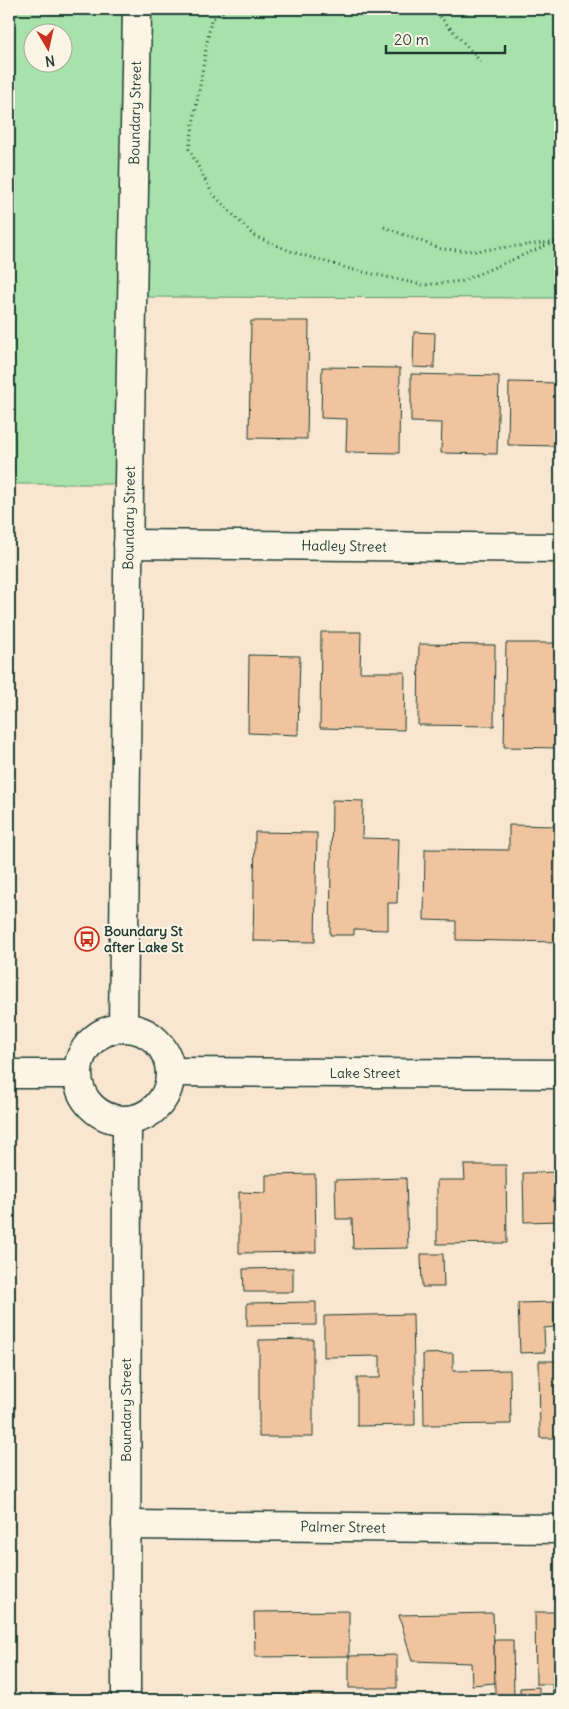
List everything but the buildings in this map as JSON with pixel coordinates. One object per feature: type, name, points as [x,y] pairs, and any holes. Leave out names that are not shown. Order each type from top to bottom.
[{"type":"street","name":"Boundary Street","points":[[123,1028],[128,544],[137,9]]},
{"type":"street","name":"Hadley Street","points":[[128,544],[560,548]]},
{"type":"street","points":[[123,1028],[141,1031],[156,1040],[166,1055],[170,1072],[169,1086],[163,1099],[147,1113],[127,1120],[108,1118],[92,1108],[81,1093],[77,1074],[81,1057],[90,1041],[105,1031],[123,1028]]},
{"type":"street","name":"Lake Street","points":[[170,1072],[560,1074]]},
{"type":"street","points":[[9,1074],[77,1074]]},
{"type":"street","name":"Boundary Street","points":[[126,1700],[127,1120]]},
{"type":"street","name":"Palmer Street","points":[[126,1525],[560,1528]]},
{"type":"path","points":[[227,9],[211,20],[189,149],[212,193],[254,236],[293,252],[350,269],[423,285],[462,281],[554,242]]},
{"type":"path","points":[[433,9],[481,62]]},
{"type":"path","points":[[384,227],[441,250],[475,251],[560,241]]},
{"type":"green space","points":[[9,9],[560,9],[560,298],[133,297],[129,484],[9,484]]},
{"type":"place","name":"Boundary St after Lake St","points":[[87,939]]}]
